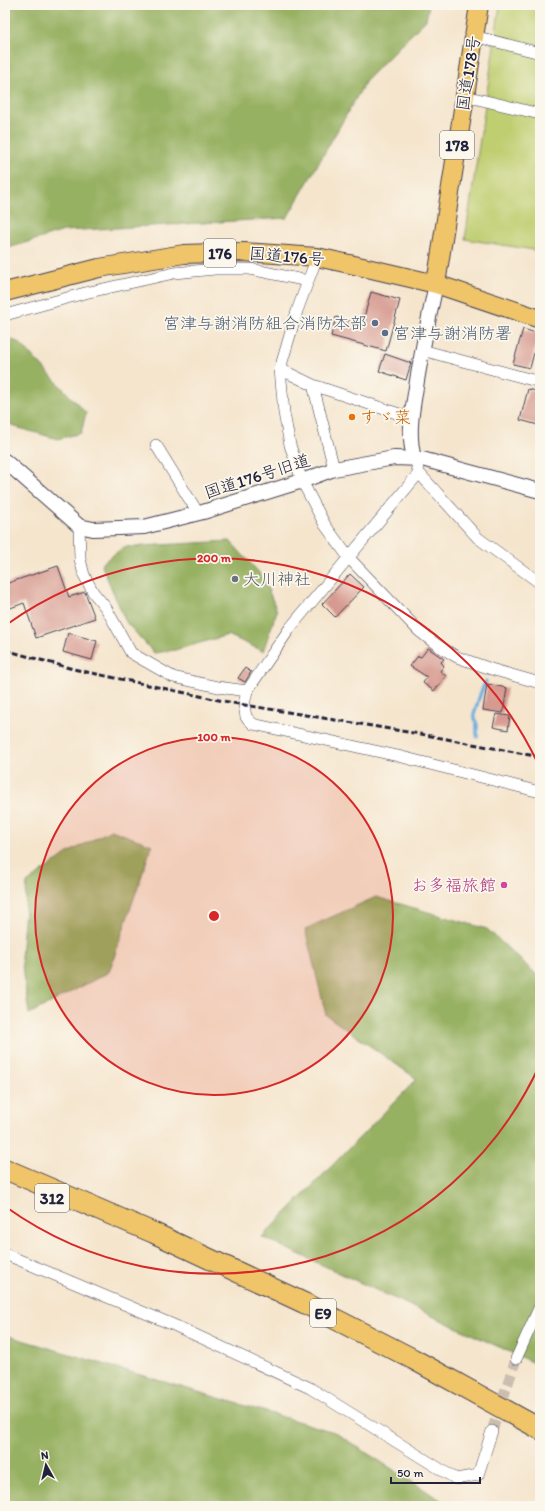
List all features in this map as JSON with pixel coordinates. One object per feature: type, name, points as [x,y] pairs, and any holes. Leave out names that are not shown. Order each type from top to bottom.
[{"type":"highway","name":"国道178号","points":[[436,284],[479,5]]},
{"type":"highway","name":"国道176号","points":[[5,292],[99,268],[184,254],[196,262],[244,252],[317,257],[436,284],[540,319]]},
{"type":"highway","name":"E9","points":[[5,1169],[154,1233],[304,1303],[413,1358],[540,1429]]},
{"type":"highway","name":"312","points":[[5,1182],[33,1193],[99,1210]]},
{"type":"street","points":[[474,36],[540,53]]},
{"type":"street","points":[[465,96],[540,114]]},
{"type":"street","points":[[317,257],[297,311],[280,369],[284,413],[290,445],[302,481],[325,525],[348,558],[419,631],[437,646],[457,657],[491,669],[540,683]]},
{"type":"street","points":[[5,314],[85,293],[174,273],[196,262],[216,269],[250,269],[308,280]]},
{"type":"street","points":[[436,284],[422,350],[411,418],[410,445],[414,458],[419,472],[478,538],[540,583]]},
{"type":"street","points":[[422,350],[540,382]]},
{"type":"street","points":[[280,369],[313,385],[411,418]]},
{"type":"street","points":[[313,385],[334,469]]},
{"type":"street","points":[[156,445],[198,513]]},
{"type":"street","name":"国道176号旧道","points":[[79,526],[93,529],[144,527],[198,513],[302,481],[334,469],[394,458],[414,458],[540,491]]},
{"type":"street","points":[[5,461],[79,526],[80,559],[84,575],[93,592],[106,608],[131,653],[173,677],[247,691]]},
{"type":"street","points":[[419,472],[290,628],[247,691],[244,705],[246,717],[253,724],[398,756],[540,792]]},
{"type":"street","points":[[5,1254],[176,1326],[310,1388],[456,1479],[478,1475],[492,1431]]},
{"type":"street","points":[[516,1359],[540,1306]]},
{"type":"green space","points":[[5,5],[429,5],[426,20],[367,79],[287,218],[64,231],[5,249]]},
{"type":"green space","points":[[500,5],[529,5],[540,8],[540,251],[465,239]]},
{"type":"green space","points":[[5,337],[20,343],[86,413],[81,433],[58,439],[19,428],[5,422]]},
{"type":"green space","points":[[230,541],[263,577],[277,611],[263,651],[228,635],[175,650],[154,653],[126,622],[101,564],[124,547]]},
{"type":"green space","points":[[111,830],[152,845],[109,972],[29,1014],[21,958],[27,883],[66,854]]},
{"type":"green space","points":[[376,897],[487,929],[540,978],[540,1366],[262,1237],[417,1079],[326,1015],[305,929]]},
{"type":"green space","points":[[5,1335],[334,1432],[450,1506],[5,1506]]},
{"type":"building","points":[[371,292],[400,300],[386,351],[331,336],[336,317],[362,325]]},
{"type":"building","points":[[523,329],[539,334],[530,368],[513,364]]},
{"type":"building","points":[[385,354],[411,363],[406,380],[379,371]]},
{"type":"building","points":[[528,389],[540,392],[540,416],[538,425],[520,420]]},
{"type":"building","points":[[58,566],[69,597],[85,592],[95,618],[36,638],[24,603],[5,610],[5,584]]},
{"type":"building","points":[[350,574],[364,587],[335,617],[322,604]]},
{"type":"building","points":[[68,633],[97,641],[92,660],[63,652]]},
{"type":"building","points":[[428,648],[444,659],[441,662],[444,666],[440,671],[446,676],[434,691],[423,683],[427,677],[410,666],[418,656],[421,657]]},
{"type":"building","points":[[245,668],[251,672],[245,682],[238,678]]},
{"type":"building","points":[[487,684],[507,688],[503,713],[483,710]]},
{"type":"building","points":[[496,714],[510,716],[508,730],[493,727]]},
{"type":"waterway","points":[[477,737],[477,726],[474,714],[486,681]]},
{"type":"tunnel","points":[[492,1431],[516,1359]]},
{"type":"railway","points":[[5,650],[73,669],[233,703],[426,735],[540,757]]},
{"type":"place","name":"宮津与謝消防組合消防本部","points":[[375,323]]},
{"type":"place","name":"宮津与謝消防署","points":[[385,333]]},
{"type":"place","name":"すゞ菜","points":[[352,417]]},
{"type":"place","name":"大川神社","points":[[235,579]]},
{"type":"place","name":"お多福旅館","points":[[504,885]]}]
